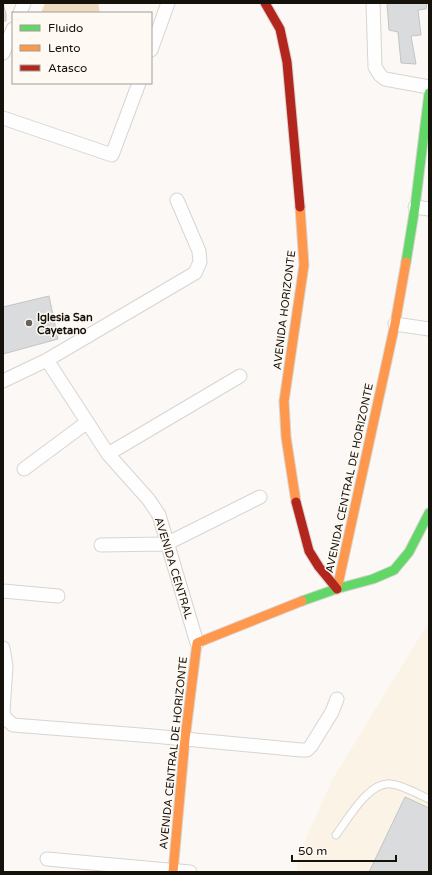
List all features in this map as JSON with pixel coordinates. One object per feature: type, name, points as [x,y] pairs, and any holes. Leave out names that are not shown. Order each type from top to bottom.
[{"type":"street","points":[[152,47],[168,3]]},
{"type":"street","name":"AVENIDA HORIZONTE","points":[[265,3],[280,29],[287,62],[304,247],[304,265],[284,401],[286,437],[294,495],[309,551],[319,568],[337,589]]},
{"type":"street","points":[[373,3],[375,67],[380,75],[385,79],[429,87]]},
{"type":"street","points":[[3,53],[12,32]]},
{"type":"street","points":[[3,118],[112,155],[139,84]]},
{"type":"street","name":"AVENIDA CENTRAL DE HORIZONTE","points":[[173,871],[185,739],[197,643],[337,589],[395,324],[415,207],[429,93]]},
{"type":"street","points":[[3,381],[46,360],[195,273],[200,262],[199,251],[177,200]]},
{"type":"street","points":[[415,207],[429,209]]},
{"type":"street","points":[[395,324],[429,329]]},
{"type":"street","name":"AVENIDA CENTRAL","points":[[46,360],[86,423],[108,454],[149,500],[159,515],[166,544],[197,643]]},
{"type":"street","points":[[108,454],[240,376]]},
{"type":"street","points":[[24,469],[86,423]]},
{"type":"street","points":[[101,545],[166,544],[260,497]]},
{"type":"street","points":[[337,589],[361,584],[394,570],[404,560],[429,513]]},
{"type":"street","points":[[3,591],[58,596]]},
{"type":"street","points":[[3,648],[6,666],[3,712],[5,718],[13,725],[307,750],[329,718],[338,699]]},
{"type":"street","points":[[47,859],[190,872]]},
{"type":"lane","points":[[336,835],[368,793],[382,785],[393,784],[429,799]]},
{"type":"shaded area","points":[[45,3],[98,3],[100,12],[41,12]]},
{"type":"shaded area","points":[[429,622],[429,872],[297,872],[297,859],[332,780]]},
{"type":"building","points":[[3,3],[6,14],[6,21],[3,21]]},
{"type":"building","points":[[387,3],[427,3],[426,9],[418,10],[421,35],[411,36],[416,64],[401,63],[398,32],[389,30]]},
{"type":"building","name":"Iglesia San Cayetano","points":[[49,296],[58,339],[3,354],[3,307]]},
{"type":"building","points":[[405,797],[429,808],[429,872],[369,872]]},
{"type":"traffic: fast","points":[[406,262],[415,207],[429,93]]},
{"type":"traffic: fast","points":[[302,601],[336,589],[373,579],[394,570],[409,552],[429,513]]},
{"type":"traffic: slow","points":[[296,502],[286,437],[284,401],[304,265],[300,207]]},
{"type":"traffic: slow","points":[[337,589],[395,324],[406,262]]},
{"type":"traffic: slow","points":[[173,872],[185,739],[197,643],[302,601]]},
{"type":"traffic: jam","points":[[265,3],[280,29],[287,62],[300,207]]},
{"type":"traffic: jam","points":[[296,502],[309,551],[319,567],[337,589]]},
{"type":"place","name":"Iglesia San Cayetano","points":[[29,323]]}]
